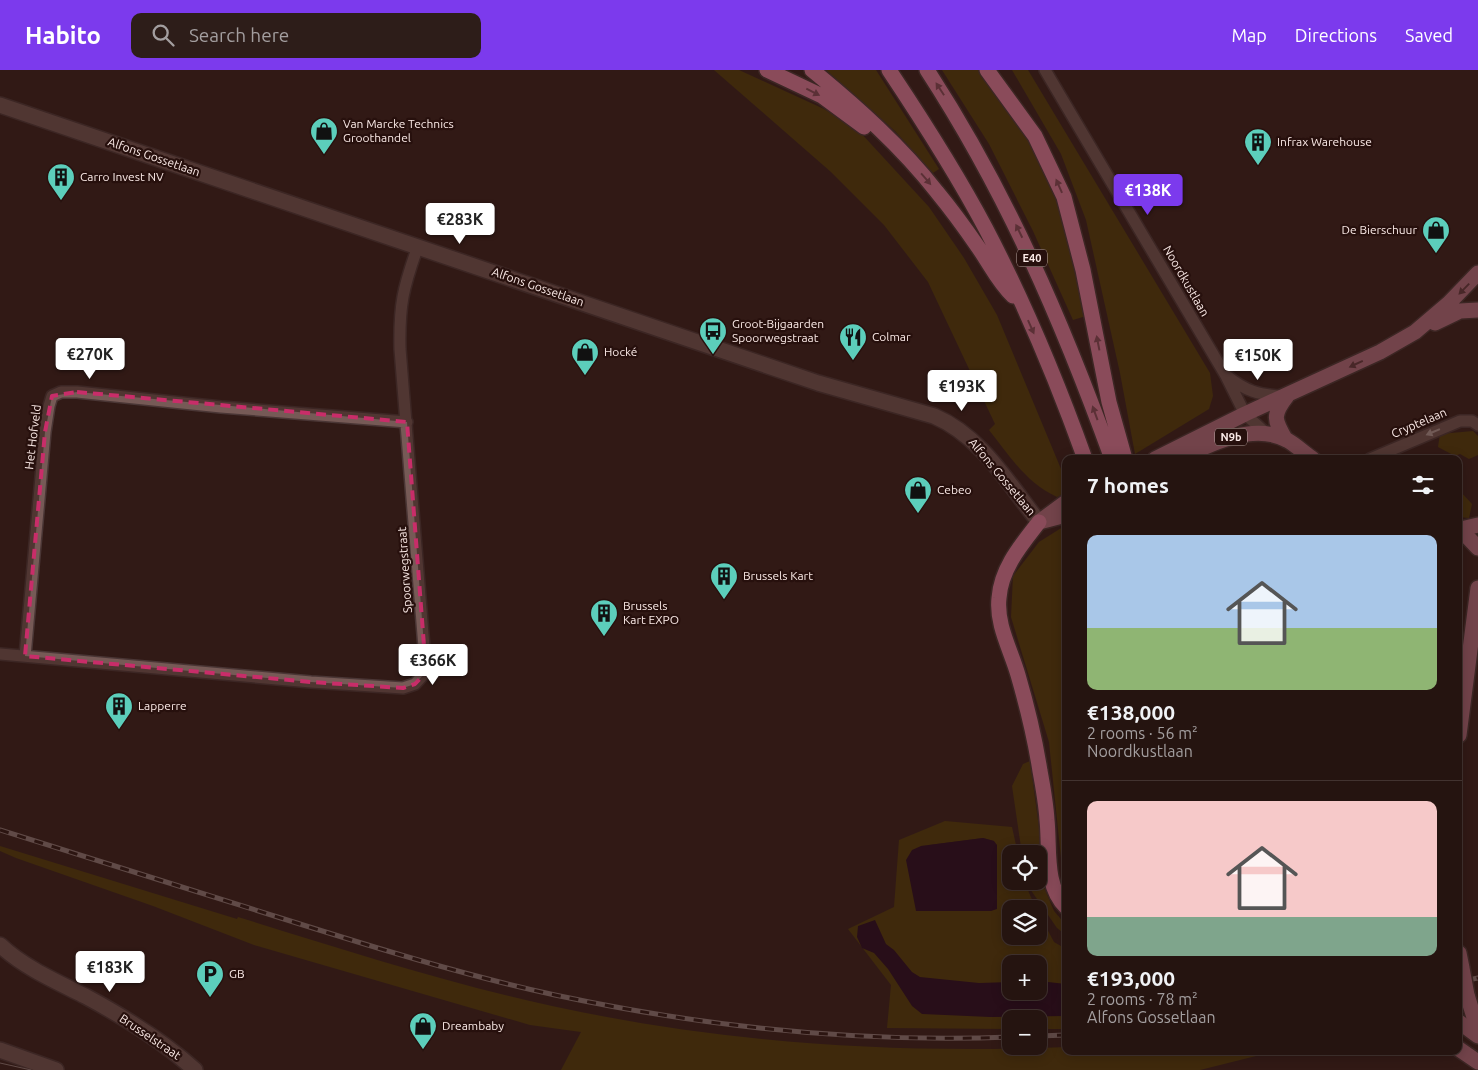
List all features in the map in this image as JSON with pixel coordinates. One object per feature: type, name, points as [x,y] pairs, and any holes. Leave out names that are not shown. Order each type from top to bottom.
[{"type":"highway","points":[[768,70],[822,96],[853,117],[879,140],[893,142]]},
{"type":"highway","points":[[812,70],[855,106],[893,142],[937,192],[978,247],[1000,284],[1020,302]]},
{"type":"highway","name":"E40","points":[[889,70],[921,118],[986,230],[1020,302],[1083,455]]},
{"type":"highway","name":"E40","points":[[927,70],[975,147],[1037,269],[1068,343],[1110,455]]},
{"type":"highway","points":[[987,70],[1022,116]]},
{"type":"highway","points":[[997,70],[1011,91],[1022,116],[1046,157],[1064,197],[1084,270],[1109,402],[1124,455]]},
{"type":"highway","points":[[1039,522],[1015,553],[1004,574],[998,597],[999,614],[1007,645],[1018,674],[1037,753],[1047,818],[1050,875],[1062,903]]},
{"type":"main road","name":"N9b","points":[[1415,332],[1449,303],[1478,273]]},
{"type":"main road","name":"N9b","points":[[1163,455],[1245,414],[1380,352],[1415,332],[1460,311],[1478,310]]},
{"type":"main road","points":[[1287,396],[1278,407],[1276,418],[1286,440],[1307,455]]},
{"type":"main road","name":"N9b","points":[[1187,455],[1217,440],[1242,434],[1268,435],[1286,440]]},
{"type":"main road","name":"Alfons Gossetlaan","points":[[1039,522],[1062,505]]},
{"type":"main road","name":"Alfons Gossetlaan","points":[[1039,522],[1062,516]]},
{"type":"main road","points":[[1462,529],[1478,525]]},
{"type":"main road","points":[[1462,531],[1478,548]]},
{"type":"main road","points":[[1462,717],[1474,643],[1478,588]]},
{"type":"main road","points":[[1462,968],[1467,994],[1478,1030]]},
{"type":"main road","points":[[1462,1024],[1478,1036]]},
{"type":"main road","points":[[1462,1051],[1478,1062]]},
{"type":"street","name":"Noordkustlaan","points":[[1046,70],[1226,376],[1245,414]]},
{"type":"street","name":"Alfons Gossetlaan","points":[[0,105],[809,380],[934,416],[963,431],[987,455],[1039,522]]},
{"type":"street","name":"Spoorwegstraat","points":[[0,654],[311,682],[403,688],[414,684],[426,672],[400,350],[399,314],[403,290],[418,246]]},
{"type":"street","points":[[1226,376],[1249,392],[1262,396],[1287,396]]},
{"type":"street","name":"Het Hofveld","points":[[24,656],[45,432],[52,396],[61,392],[77,392],[221,407],[407,422]]},
{"type":"street","points":[[1245,414],[1268,435]]},
{"type":"street","name":"Cryptelaan","points":[[1379,455],[1460,421],[1472,421],[1478,425]]},
{"type":"street","name":"Brusselstraat","points":[[0,945],[58,982],[135,1024],[180,1056],[196,1070]]},
{"type":"street","points":[[0,1050],[56,1070]]},
{"type":"highlighted area","points":[[77,392],[407,422],[426,672],[415,684],[403,688],[311,682],[25,656],[45,432],[52,396]]},
{"type":"shaded area","points":[[714,70],[739,70],[824,109],[859,131],[929,207],[964,258],[997,315],[1062,471],[1062,495],[1057,497],[1036,484],[1019,468],[989,430],[995,424],[928,282],[884,225],[831,172]]},
{"type":"shaded area","points":[[826,70],[876,70],[939,169],[933,173],[895,131]]},
{"type":"shaded area","points":[[942,70],[978,70],[1016,120],[1033,147],[1041,161],[1060,209],[1086,316],[1073,320],[1033,231],[989,144]]},
{"type":"shaded area","points":[[1012,70],[1028,70],[1210,373],[1213,396],[1209,409],[1135,454],[1120,373],[1086,220],[1061,154]]},
{"type":"shaded area","points":[[1473,431],[1478,436],[1478,455],[1469,459],[1460,454],[1453,455],[1438,447],[1440,434]]},
{"type":"shaded area","points":[[1462,493],[1472,504],[1469,518],[1462,517]]},
{"type":"shaded area","points":[[1062,528],[1062,861],[1049,742],[1011,617],[1013,576],[1039,542]]},
{"type":"shaded area","points":[[1030,761],[1040,845],[1021,845],[1012,786],[1023,764]]},
{"type":"shaded area","points":[[945,821],[1012,827],[1016,845],[1002,845],[1002,890],[1028,890],[1032,900],[1002,900],[1002,945],[1047,945],[1047,929],[1054,942],[1062,947],[1062,1029],[1047,1029],[1047,1010],[1002,1010],[1002,1029],[887,1028],[891,985],[848,929],[894,907],[899,840]],"holes":[[[983,838],[994,841],[921,846]]]},
{"type":"shaded area","points":[[983,838],[994,841],[997,845],[997,909],[991,911],[916,911],[906,860],[912,850],[921,846]]},
{"type":"shaded area","points":[[0,846],[394,965],[512,997],[616,1019],[744,1037],[808,1043],[937,1049],[1002,1049],[1002,1055],[1047,1055],[1047,1048],[1062,1047],[1062,1055],[1260,1055],[1200,1070],[561,1070],[581,1032],[530,1025],[254,945],[153,906],[0,851]]},
{"type":"shaded area","points":[[1031,890],[1045,890],[1054,911],[1062,920],[1062,932],[1047,914],[1047,900],[1038,900]]},
{"type":"shaded area","points":[[875,920],[886,944],[894,950],[912,972],[920,977],[979,983],[1002,982],[1002,1000],[1047,1000],[1047,982],[1062,984],[1062,1016],[1047,1016],[1047,1010],[1002,1010],[1002,1017],[922,1014],[912,1006],[888,969],[874,953],[862,948],[857,937],[858,926]]},
{"type":"tram line","points":[[0,1063],[31,1070]]},
{"type":"railway","points":[[0,830],[452,970],[555,995],[668,1016],[782,1030],[896,1037],[1002,1037]]},
{"type":"railway","points":[[1462,981],[1478,978]]},
{"type":"railway","points":[[1047,1036],[1062,1035]]},
{"type":"place","name":"Van Marcke Technics Groothandel","points":[[324,155]]},
{"type":"place","name":"Infrax Warehouse","points":[[1258,166]]},
{"type":"place","name":"Carro Invest NV","points":[[61,201]]},
{"type":"place","name":"De Bierschuur","points":[[1436,254]]},
{"type":"place","name":"Groot-Bijgaarden Spoorwegstraat","points":[[713,355]]},
{"type":"place","name":"Colmar","points":[[853,361]]},
{"type":"place","name":"Hocké","points":[[585,376]]},
{"type":"place","name":"Cebeo","points":[[918,514]]},
{"type":"place","name":"Brussels Kart","points":[[724,600]]},
{"type":"place","name":"Brussels Kart EXPO","points":[[604,637]]},
{"type":"place","name":"Lapperre","points":[[119,730]]},
{"type":"place","name":"GB","points":[[210,998]]},
{"type":"place","name":"Dreambaby","points":[[423,1050]]}]
